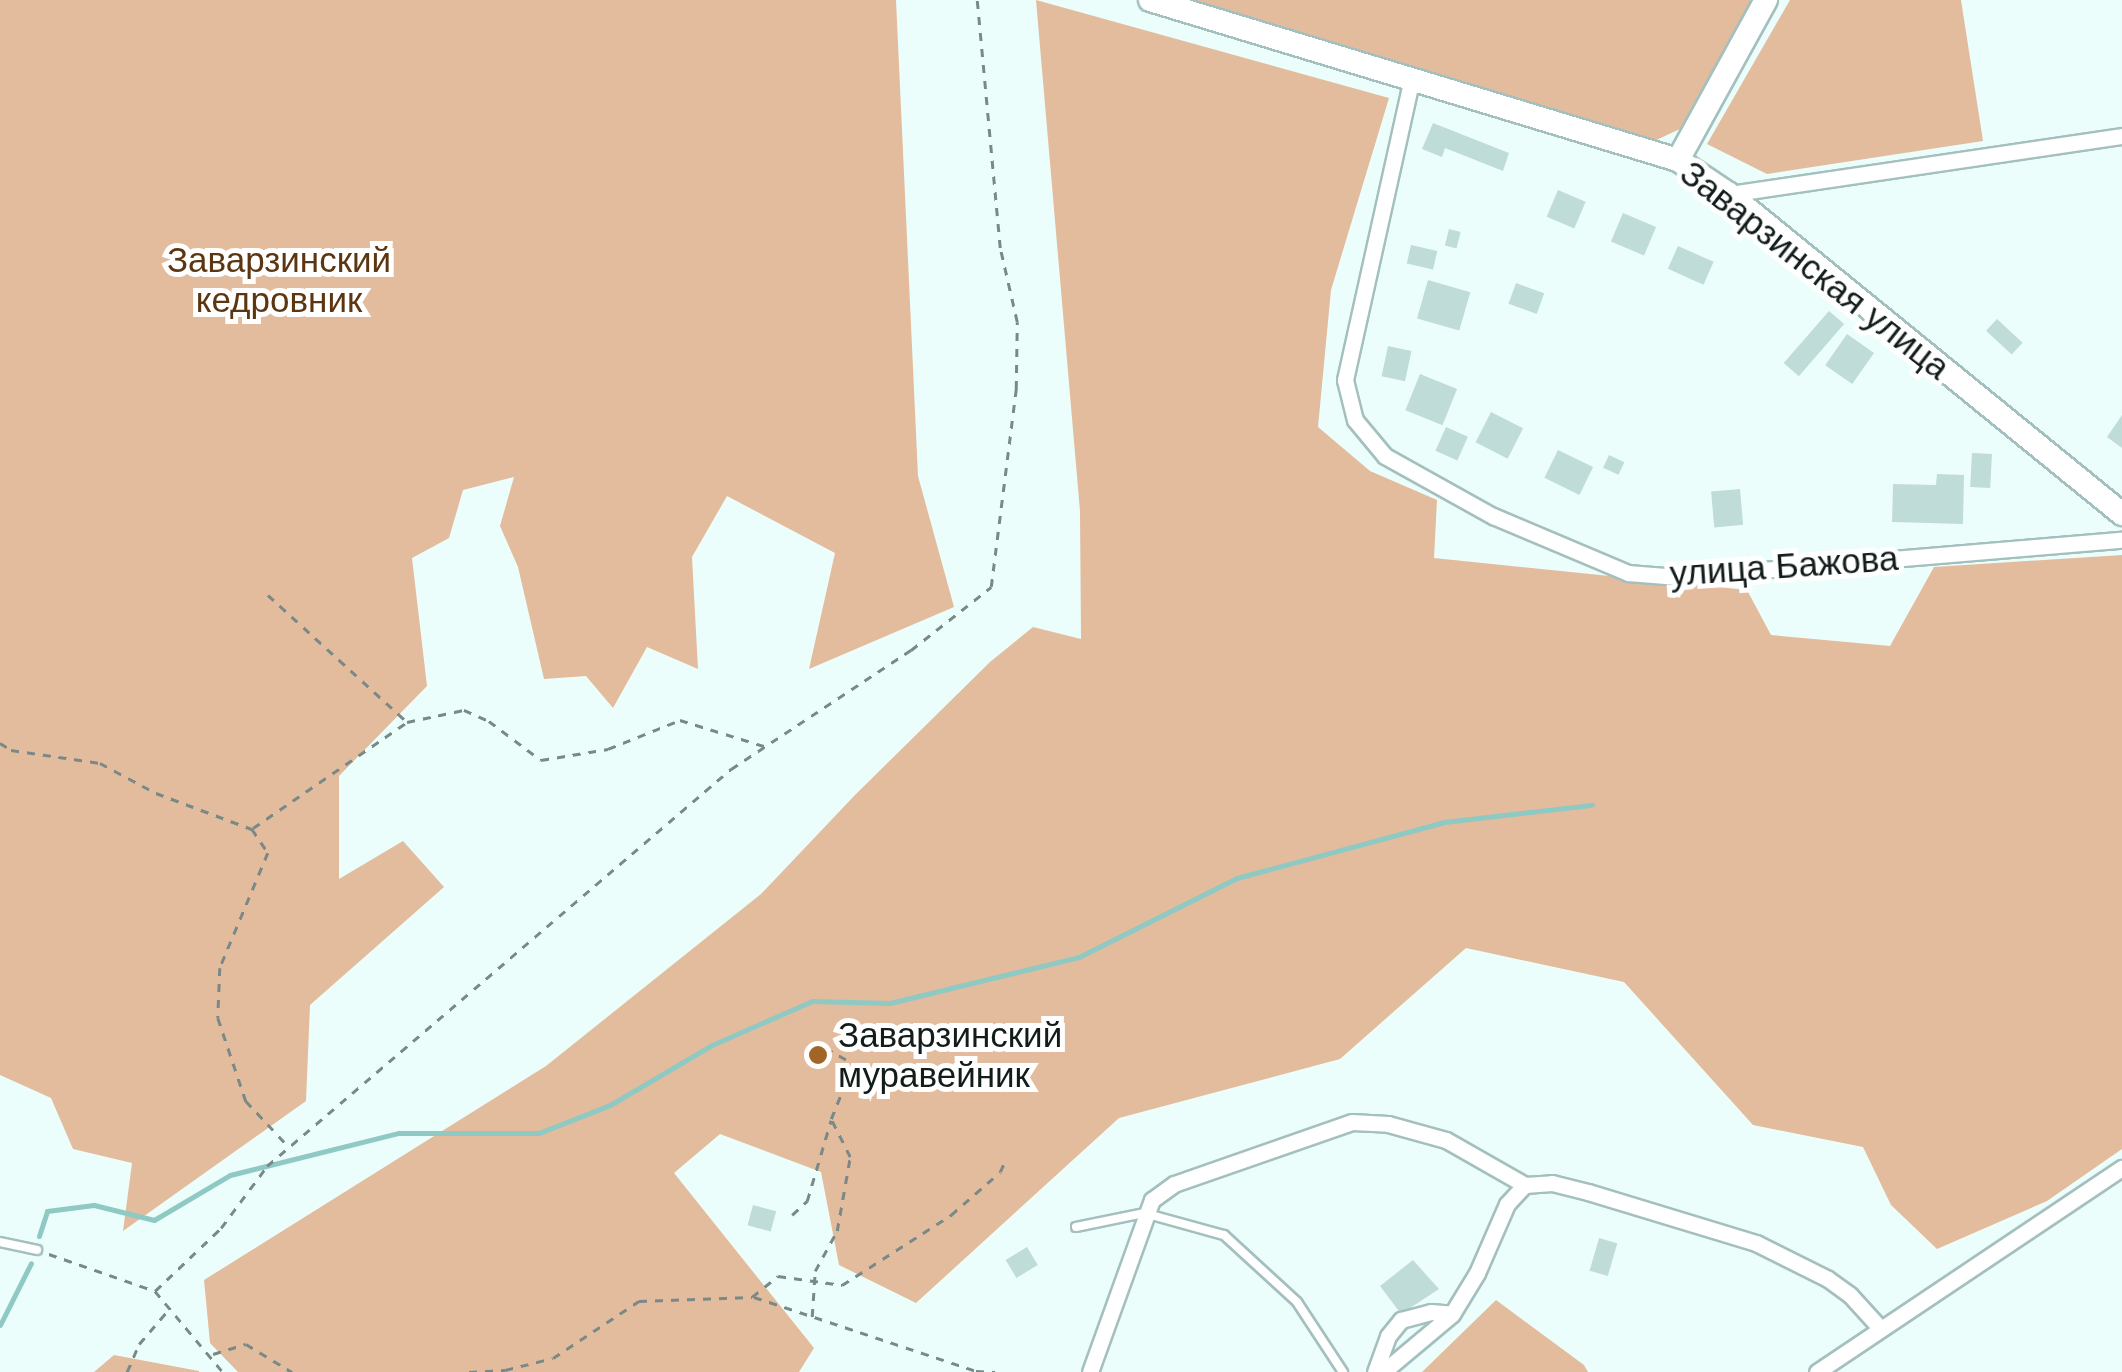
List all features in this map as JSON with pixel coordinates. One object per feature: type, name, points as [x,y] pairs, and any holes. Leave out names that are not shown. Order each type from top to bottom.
[{"type":"street","name":"Заварзинская улица","points":[[1150,0],[1678,160],[1730,194],[2122,514]]},
{"type":"street","points":[[1678,160],[1766,0]]},
{"type":"street","name":"улица Бажова","points":[[1411,82],[1346,380],[1354,420],[1385,456],[1493,516],[1628,573],[1678,577],[2122,540]]},
{"type":"street","points":[[1730,194],[2122,136]]},
{"type":"street","points":[[1090,1372],[1144,1213],[1152,1200],[1174,1184],[1352,1122],[1388,1124],[1446,1140],[1525,1185],[1552,1183],[1588,1192],[1756,1243],[1828,1278],[1880,1328]]},
{"type":"street","points":[[1817,1372],[2122,1168]]},
{"type":"street","points":[[1384,1372],[1452,1314],[1477,1273],[1507,1204],[1525,1185]]},
{"type":"street","points":[[1375,1372],[1388,1336],[1402,1320],[1431,1312],[1452,1314]]},
{"type":"lane","points":[[1076,1227],[1144,1213],[1224,1235],[1246,1251],[1297,1302],[1343,1372]]},
{"type":"lane","points":[[1,1242],[38,1250]]},
{"type":"path","points":[[155,1291],[221,1228],[267,1166],[731,769],[911,650],[991,587],[1016,389],[1017,322],[1000,248],[977,0]]},
{"type":"path","points":[[268,595],[407,722]]},
{"type":"path","points":[[252,829],[407,722],[464,710],[489,721],[540,760],[608,748],[680,720],[765,747]]},
{"type":"path","points":[[0,743],[11,750],[100,763],[156,793],[252,829],[268,853],[220,968],[218,1018],[246,1101],[289,1147]]},
{"type":"path","points":[[792,1215],[807,1201],[842,1089],[846,1060],[824,1048]]},
{"type":"path","points":[[812,1317],[814,1271],[836,1231],[850,1158],[831,1119]]},
{"type":"path","points":[[752,1297],[778,1276],[842,1284],[951,1215],[1000,1172],[1006,1158]]},
{"type":"path","points":[[38,1250],[155,1291],[223,1372]]},
{"type":"path","points":[[469,1372],[505,1370],[553,1358],[639,1301],[752,1297],[976,1371],[995,1372]]},
{"type":"path","points":[[127,1372],[139,1344],[170,1307]]},
{"type":"path","points":[[211,1355],[246,1344],[292,1372]]},
{"type":"green space","name":"Заварзинский кедровник","points":[[0,0],[896,0],[918,476],[954,607],[809,669],[835,553],[727,496],[692,557],[698,669],[647,647],[613,708],[586,676],[544,679],[518,567],[500,526],[514,477],[463,490],[449,538],[412,558],[427,686],[339,776],[339,879],[403,841],[444,887],[310,1005],[306,1101],[123,1231],[132,1163],[73,1149],[51,1098],[0,1075]]},
{"type":"green space","points":[[1036,0],[1389,98],[1331,290],[1318,427],[1370,471],[1437,500],[1434,558],[1747,590],[1771,635],[1890,646],[1934,567],[2122,555],[2122,1149],[2047,1201],[1937,1249],[1891,1205],[1863,1147],[1753,1125],[1624,982],[1466,948],[1340,1059],[1119,1118],[916,1303],[839,1265],[821,1172],[720,1134],[674,1173],[814,1348],[799,1372],[238,1372],[210,1343],[204,1280],[546,1066],[761,894],[990,662],[1033,627],[1081,639],[1080,511]]},
{"type":"green space","points":[[1193,0],[1754,0],[1682,128],[1650,143]]},
{"type":"green space","points":[[1790,0],[1961,0],[1983,141],[1767,174],[1707,144]]},
{"type":"green space","points":[[1496,1300],[1584,1365],[1588,1372],[1422,1372]]},
{"type":"green space","points":[[114,1355],[199,1371],[199,1372],[94,1372]]},
{"type":"building","points":[[1433,123],[1509,153],[1503,171],[1445,148],[1442,157],[1422,149]]},
{"type":"building","points":[[1558,190],[1586,202],[1574,228],[1547,217]]},
{"type":"building","points":[[1623,213],[1656,227],[1644,256],[1611,242]]},
{"type":"building","points":[[1449,229],[1461,232],[1457,248],[1445,245]]},
{"type":"building","points":[[1411,245],[1437,251],[1433,270],[1407,264]]},
{"type":"building","points":[[1678,246],[1714,262],[1703,285],[1668,269]]},
{"type":"building","points":[[1428,280],[1470,292],[1459,331],[1417,318]]},
{"type":"building","points":[[1516,283],[1544,293],[1537,314],[1508,304]]},
{"type":"building","points":[[1829,311],[1844,324],[1799,376],[1784,363]]},
{"type":"building","points":[[1997,319],[2023,343],[2012,355],[1986,331]]},
{"type":"building","points":[[1847,334],[1874,353],[1852,384],[1825,365]]},
{"type":"building","points":[[1388,346],[1411,351],[1405,381],[1382,376]]},
{"type":"building","points":[[1420,374],[1457,389],[1442,425],[1405,410]]},
{"type":"building","points":[[1491,412],[1523,428],[1508,459],[1476,442]]},
{"type":"building","points":[[2122,415],[2122,448],[2107,437]]},
{"type":"building","points":[[1446,427],[1468,437],[1457,461],[1435,451]]},
{"type":"building","points":[[1558,450],[1593,467],[1579,495],[1544,478]]},
{"type":"building","points":[[1972,453],[1992,454],[1990,488],[1970,487]]},
{"type":"building","points":[[1609,455],[1624,462],[1618,475],[1603,468]]},
{"type":"building","points":[[1937,474],[1964,475],[1963,524],[1892,522],[1893,484],[1936,485]]},
{"type":"building","points":[[1740,489],[1743,525],[1714,527],[1711,492]]},
{"type":"building","points":[[753,1205],[776,1211],[771,1231],[748,1225]]},
{"type":"building","points":[[1599,1238],[1617,1243],[1608,1276],[1590,1271]]},
{"type":"building","points":[[1027,1247],[1038,1265],[1016,1278],[1006,1260]]},
{"type":"building","points":[[1413,1260],[1439,1289],[1401,1314],[1380,1286]]},
{"type":"waterway","points":[[39,1236],[47,1211],[94,1205],[154,1220],[230,1175],[399,1133],[539,1133],[610,1105],[712,1045],[812,1001],[890,1003],[1079,957],[1237,878],[1444,822],[1592,805]]},
{"type":"waterway","points":[[0,1325],[31,1263]]},
{"type":"place","name":"Заварзинский муравейник","points":[[818,1055]]}]
